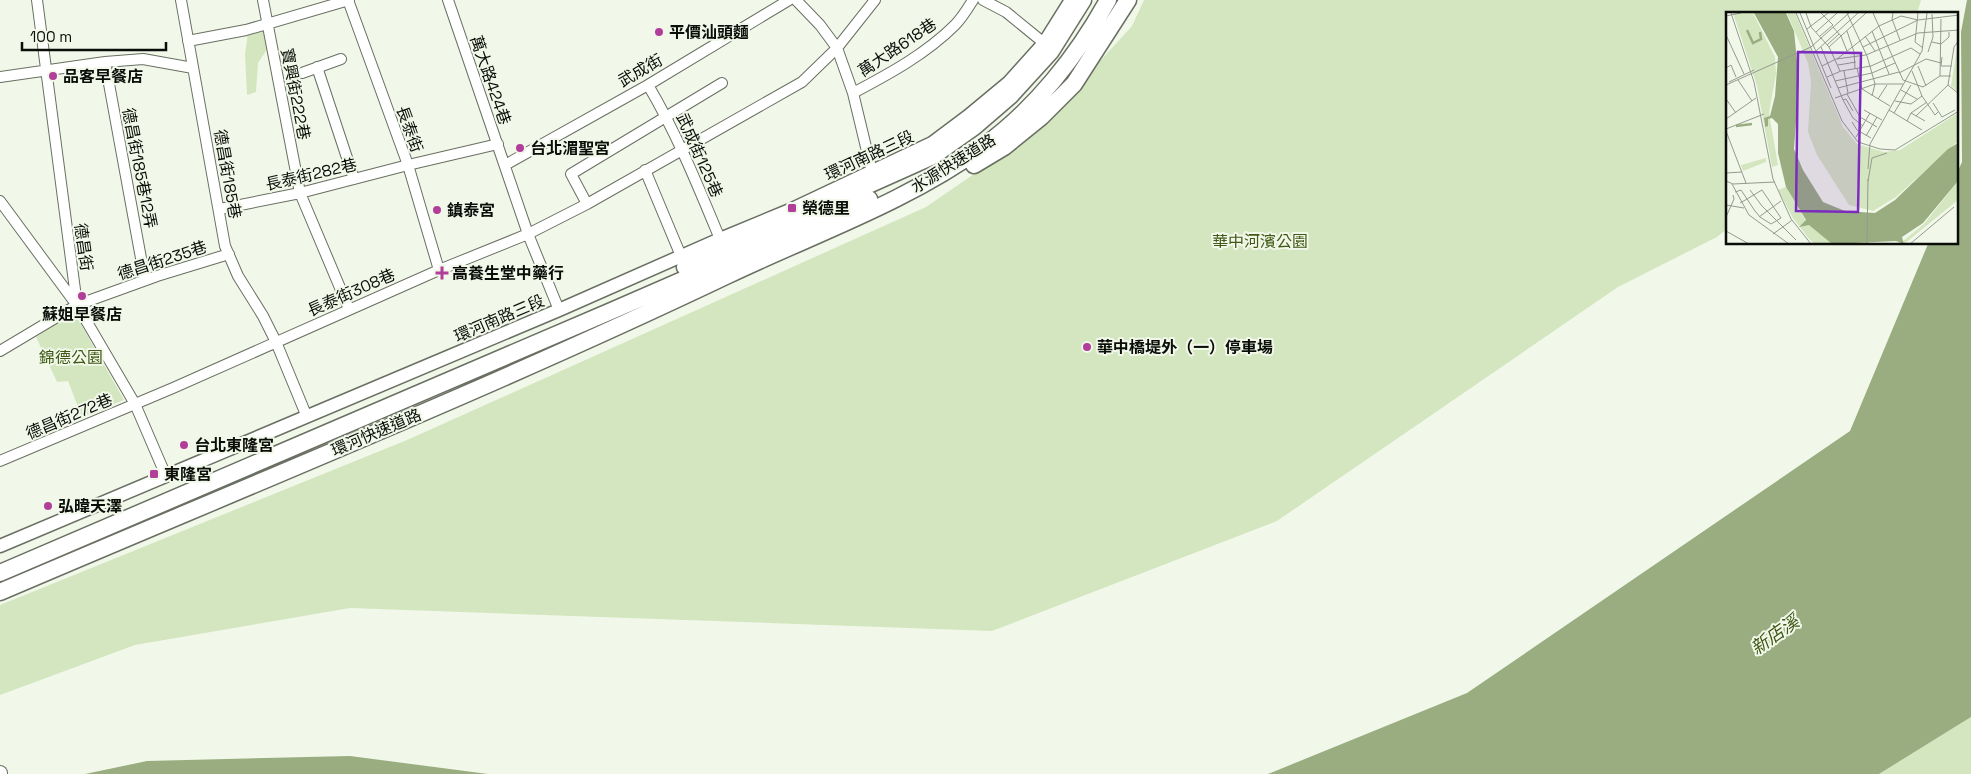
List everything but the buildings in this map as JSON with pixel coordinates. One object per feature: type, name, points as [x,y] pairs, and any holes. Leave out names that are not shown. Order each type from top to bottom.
[{"type":"highway","points":[[609,312],[624,295],[933,156],[974,127],[1010,96],[1051,51],[1083,0]]},
{"type":"highway","name":"水源快速道路","points":[[748,259],[896,186],[940,161],[978,136],[1016,103],[1048,69],[1075,33],[1096,0]]},
{"type":"highway","name":"水源快速道路","points":[[748,259],[847,222],[936,176],[985,146],[1052,81],[1085,37],[1108,0]]},
{"type":"highway","points":[[985,146],[1022,125],[1067,78],[1105,24],[1119,0]]},
{"type":"highway","points":[[616,328],[630,325],[899,206],[1004,147],[1041,117],[1074,84],[1128,0]]},
{"type":"highway","name":"環河快速道路","points":[[0,573],[609,312],[748,259]]},
{"type":"highway","name":"環河快速道路","points":[[1,591],[170,521],[616,328],[748,259]]},
{"type":"street","name":"德昌街","points":[[37,0],[77,305],[135,404],[166,476]]},
{"type":"street","name":"德昌街185巷","points":[[181,0],[220,209],[225,246],[238,276],[263,316],[276,342],[307,417]]},
{"type":"street","name":"寶興街222巷","points":[[263,0],[300,193],[349,310]]},
{"type":"street","points":[[188,41],[246,30],[349,0]]},
{"type":"street","name":"長泰街","points":[[349,0],[408,165],[439,270]]},
{"type":"street","name":"萬大路424巷","points":[[448,0],[528,234],[559,310]]},
{"type":"street","name":"武成街","points":[[505,165],[648,85],[789,0]]},
{"type":"street","points":[[796,0],[837,48],[853,94],[872,172]]},
{"type":"street","name":"長泰街308巷","points":[[135,404],[439,270],[528,234],[587,204],[802,82],[837,48],[875,0]]},
{"type":"street","name":"萬大路618巷","points":[[853,94],[889,75],[936,41],[956,24],[973,0]]},
{"type":"street","points":[[983,0],[1006,12],[1044,43]]},
{"type":"street","name":"環河南路三段","points":[[0,546],[559,310],[790,210],[932,144],[1009,82],[1044,43],[1071,0]]},
{"type":"street","points":[[0,77],[143,58],[193,68]]},
{"type":"street","points":[[302,73],[341,58]]},
{"type":"street","name":"德昌街185巷12弄","points":[[105,62],[146,280]]},
{"type":"street","points":[[317,67],[354,179]]},
{"type":"street","points":[[587,204],[571,174],[722,83]]},
{"type":"street","name":"武成街125巷","points":[[648,85],[667,117],[720,239]]},
{"type":"street","name":"長泰街282巷","points":[[220,209],[300,193],[498,144]]},
{"type":"street","points":[[646,170],[681,256]]},
{"type":"street","points":[[0,201],[77,305]]},
{"type":"street","name":"德昌街235巷","points":[[0,352],[77,305],[146,280],[229,254]]},
{"type":"street","name":"德昌街272巷","points":[[0,461],[135,404]]},
{"type":"green space","name":"華中河濱公園","points":[[1144,0],[1921,0],[1918,12],[1726,12],[1726,230],[1717,237],[1618,287],[1277,521],[992,631],[350,608],[135,645],[0,695],[0,605],[407,440],[926,207],[1035,132],[1132,26]]},
{"type":"green space","points":[[265,29],[268,48],[258,63],[256,92],[247,95],[245,54],[248,33]]},
{"type":"green space","name":"錦德公園","points":[[74,312],[124,400],[82,417],[68,381],[57,382],[36,337]]},
{"type":"green space","points":[[1971,717],[1971,774],[1879,774]]},
{"type":"water","name":"新店溪","points":[[1967,0],[1971,0],[1971,717],[1879,774],[1268,774],[1467,693],[1850,431],[1928,245],[1958,245],[1958,171],[1962,162],[1961,32]]},
{"type":"water","points":[[350,756],[488,774],[85,774],[147,761]]},
{"type":"place","name":"平價汕頭麵","points":[[659,32]]},
{"type":"place","name":"品客早餐店","points":[[53,76]]},
{"type":"place","name":"台北湄聖宮","points":[[520,148]]},
{"type":"place","name":"榮德里","points":[[792,208]]},
{"type":"place","name":"鎮泰宮","points":[[437,210]]},
{"type":"place","name":"高養生堂中藥行","points":[[442,273]]},
{"type":"place","name":"蘇姐早餐店","points":[[82,296]]},
{"type":"place","name":"華中橋堤外（一）停車場","points":[[1087,347]]},
{"type":"place","name":"台北東隆宮","points":[[184,445]]},
{"type":"place","name":"東隆宮","points":[[154,474]]},
{"type":"place","name":"弘暐天澤","points":[[48,506]]}]
